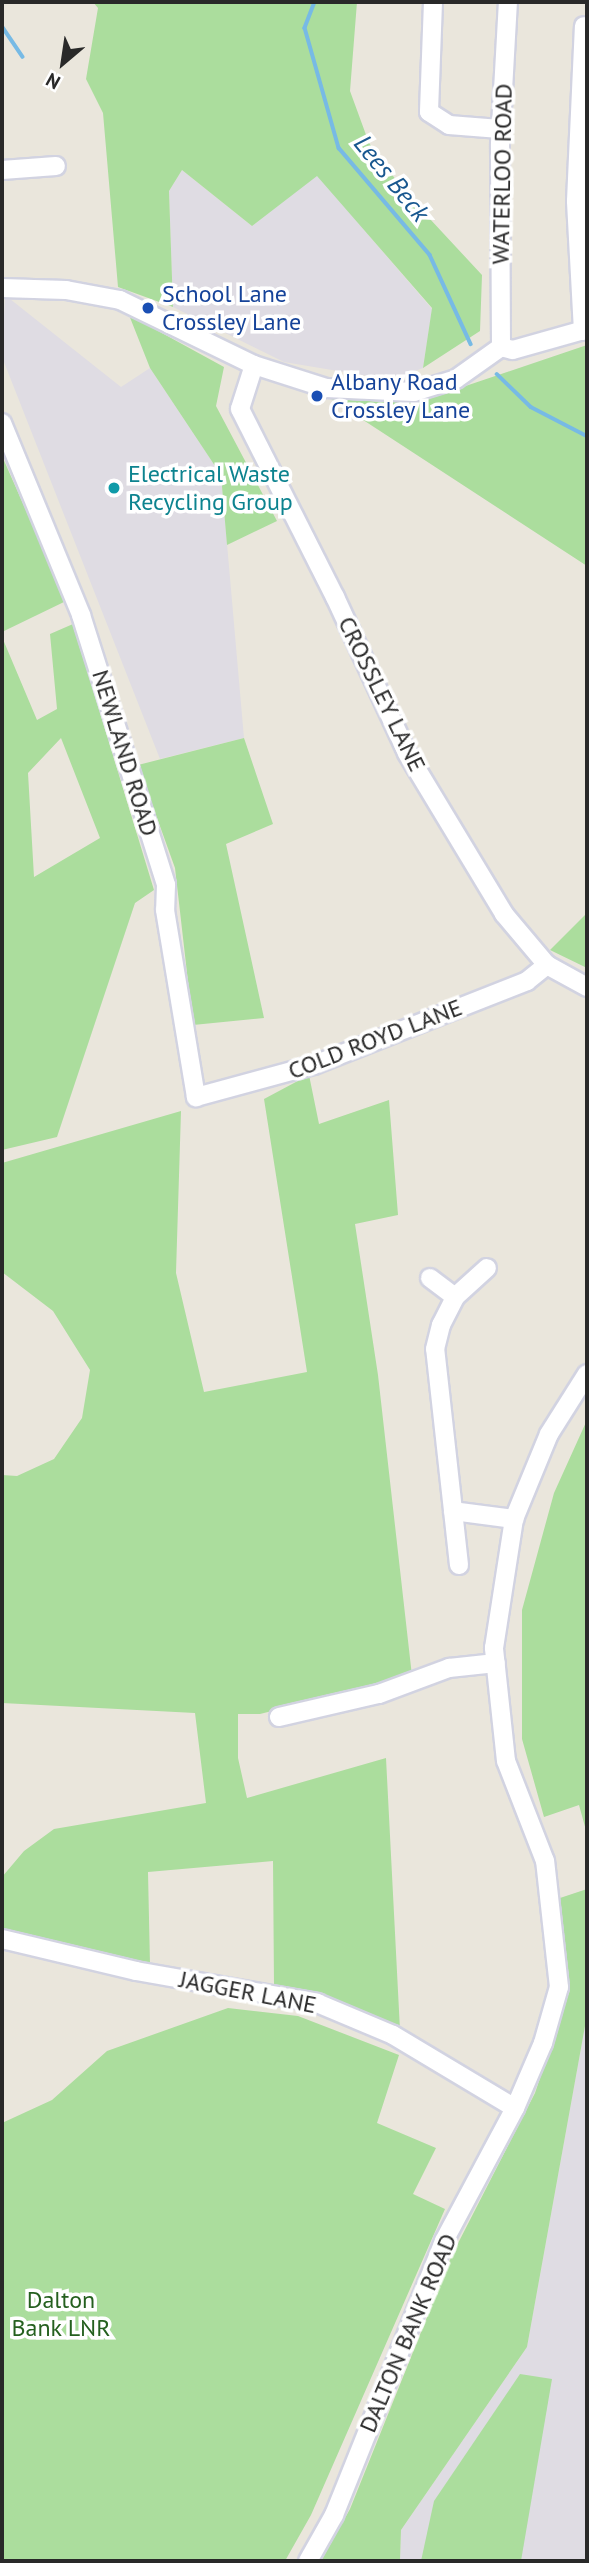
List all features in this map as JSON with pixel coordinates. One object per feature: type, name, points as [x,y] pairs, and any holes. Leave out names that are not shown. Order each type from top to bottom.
[{"type":"street","points":[[433,2],[429,112],[449,125],[500,130]]},
{"type":"street","name":"WATERLOO ROAD","points":[[501,347],[500,130],[508,2]]},
{"type":"street","points":[[2,288],[66,290],[120,300],[254,365],[326,388],[414,391],[456,379],[501,347],[513,350],[585,330],[576,201],[584,26]]},
{"type":"street","points":[[2,170],[56,167]]},
{"type":"street","name":"CROSSLEY LANE","points":[[254,365],[240,409],[335,597],[407,753],[504,914],[547,965],[587,987]]},
{"type":"street","name":"NEWLAND ROAD","points":[[2,423],[81,615],[166,885],[165,910],[196,1097]]},
{"type":"street","name":"COLD ROYD LANE","points":[[196,1097],[314,1065],[527,981],[547,965]]},
{"type":"street","points":[[459,1565],[435,1349],[440,1325],[456,1297],[487,1268]]},
{"type":"street","points":[[430,1278],[456,1297]]},
{"type":"street","name":"DALTON BANK ROAD","points":[[308,2561],[334,2515],[444,2241],[515,2108],[544,2043],[559,1987],[545,1861],[506,1761],[496,1663],[514,1519],[549,1434],[587,1374]]},
{"type":"street","points":[[453,1511],[514,1519]]},
{"type":"street","points":[[279,1717],[379,1694],[449,1668],[496,1663]]},
{"type":"street","name":"JAGGER LANE","points":[[2,1939],[136,1971],[317,2003],[393,2035],[515,2108]]},
{"type":"shaded area","points":[[182,170],[252,226],[317,175],[432,309],[423,368],[392,380],[284,362],[173,307],[169,191]]},
{"type":"shaded area","points":[[5,295],[121,387],[150,368],[221,475],[244,738],[160,759],[2,357]]},
{"type":"shaded area","points":[[587,2015],[587,2561],[400,2561],[401,2530],[527,2347]]},
{"type":"green space","points":[[93,2],[357,2],[350,91],[369,143],[404,191],[482,275],[480,331],[423,368],[432,308],[317,176],[252,226],[182,170],[169,191],[173,307],[118,287],[103,113],[86,79],[98,8]]},
{"type":"green space","points":[[129,315],[224,367],[216,406],[277,521],[227,545],[221,475],[150,368]]},
{"type":"green space","points":[[587,345],[587,566],[331,399],[385,402],[433,397]]},
{"type":"green space","points":[[2,456],[66,601],[2,632]]},
{"type":"green space","points":[[73,624],[154,890],[135,903],[57,1137],[2,1150],[2,637],[37,720],[57,709],[50,634]],"holes":[[[61,738],[100,838],[34,877],[28,773]]]},
{"type":"green space","points":[[244,738],[273,824],[226,844],[264,1018],[193,1025],[175,868],[138,765]]},
{"type":"green space","points":[[587,913],[587,968],[550,950]]},
{"type":"green space","points":[[309,1075],[319,1124],[389,1100],[398,1215],[355,1224],[378,1375],[412,1676],[260,1714],[238,1714],[238,1758],[247,1798],[386,1758],[400,2030],[317,1995],[274,1986],[273,1861],[148,1872],[150,1965],[2,1930],[2,1877],[24,1851],[54,1829],[206,1803],[195,1713],[2,1703],[2,1475],[17,1476],[54,1459],[82,1418],[90,1370],[53,1311],[2,1272],[2,1163],[181,1111],[176,1273],[204,1392],[307,1372],[264,1099]]},
{"type":"green space","points":[[587,1420],[587,1834],[579,1805],[544,1817],[522,1739],[522,1610],[554,1493]]},
{"type":"green space","points":[[587,1889],[587,2015],[527,2347],[401,2530],[400,2561],[321,2561],[350,2509],[452,2255],[535,2093],[570,1989],[560,1898]]},
{"type":"green space","name":"Dalton Bank LNR","points":[[228,2008],[298,2016],[399,2055],[377,2123],[436,2148],[413,2194],[445,2209],[311,2515],[285,2561],[2,2561],[2,2123],[52,2100],[107,2051]]},
{"type":"green space","points":[[520,2374],[552,2379],[521,2561],[421,2561],[434,2501]]},
{"type":"waterway","name":"Lees Beck","points":[[315,2],[305,28],[339,148],[430,255],[471,344]]},
{"type":"waterway","points":[[2,26],[23,57]]},
{"type":"waterway","name":"Lees Beck","points":[[497,374],[531,407],[587,436]]},
{"type":"place","name":"School Lane Crossley Lane","points":[[148,308]]},
{"type":"place","name":"Albany Road Crossley Lane","points":[[317,396]]},
{"type":"place","name":"Electrical Waste Recycling Group","points":[[114,488]]}]
